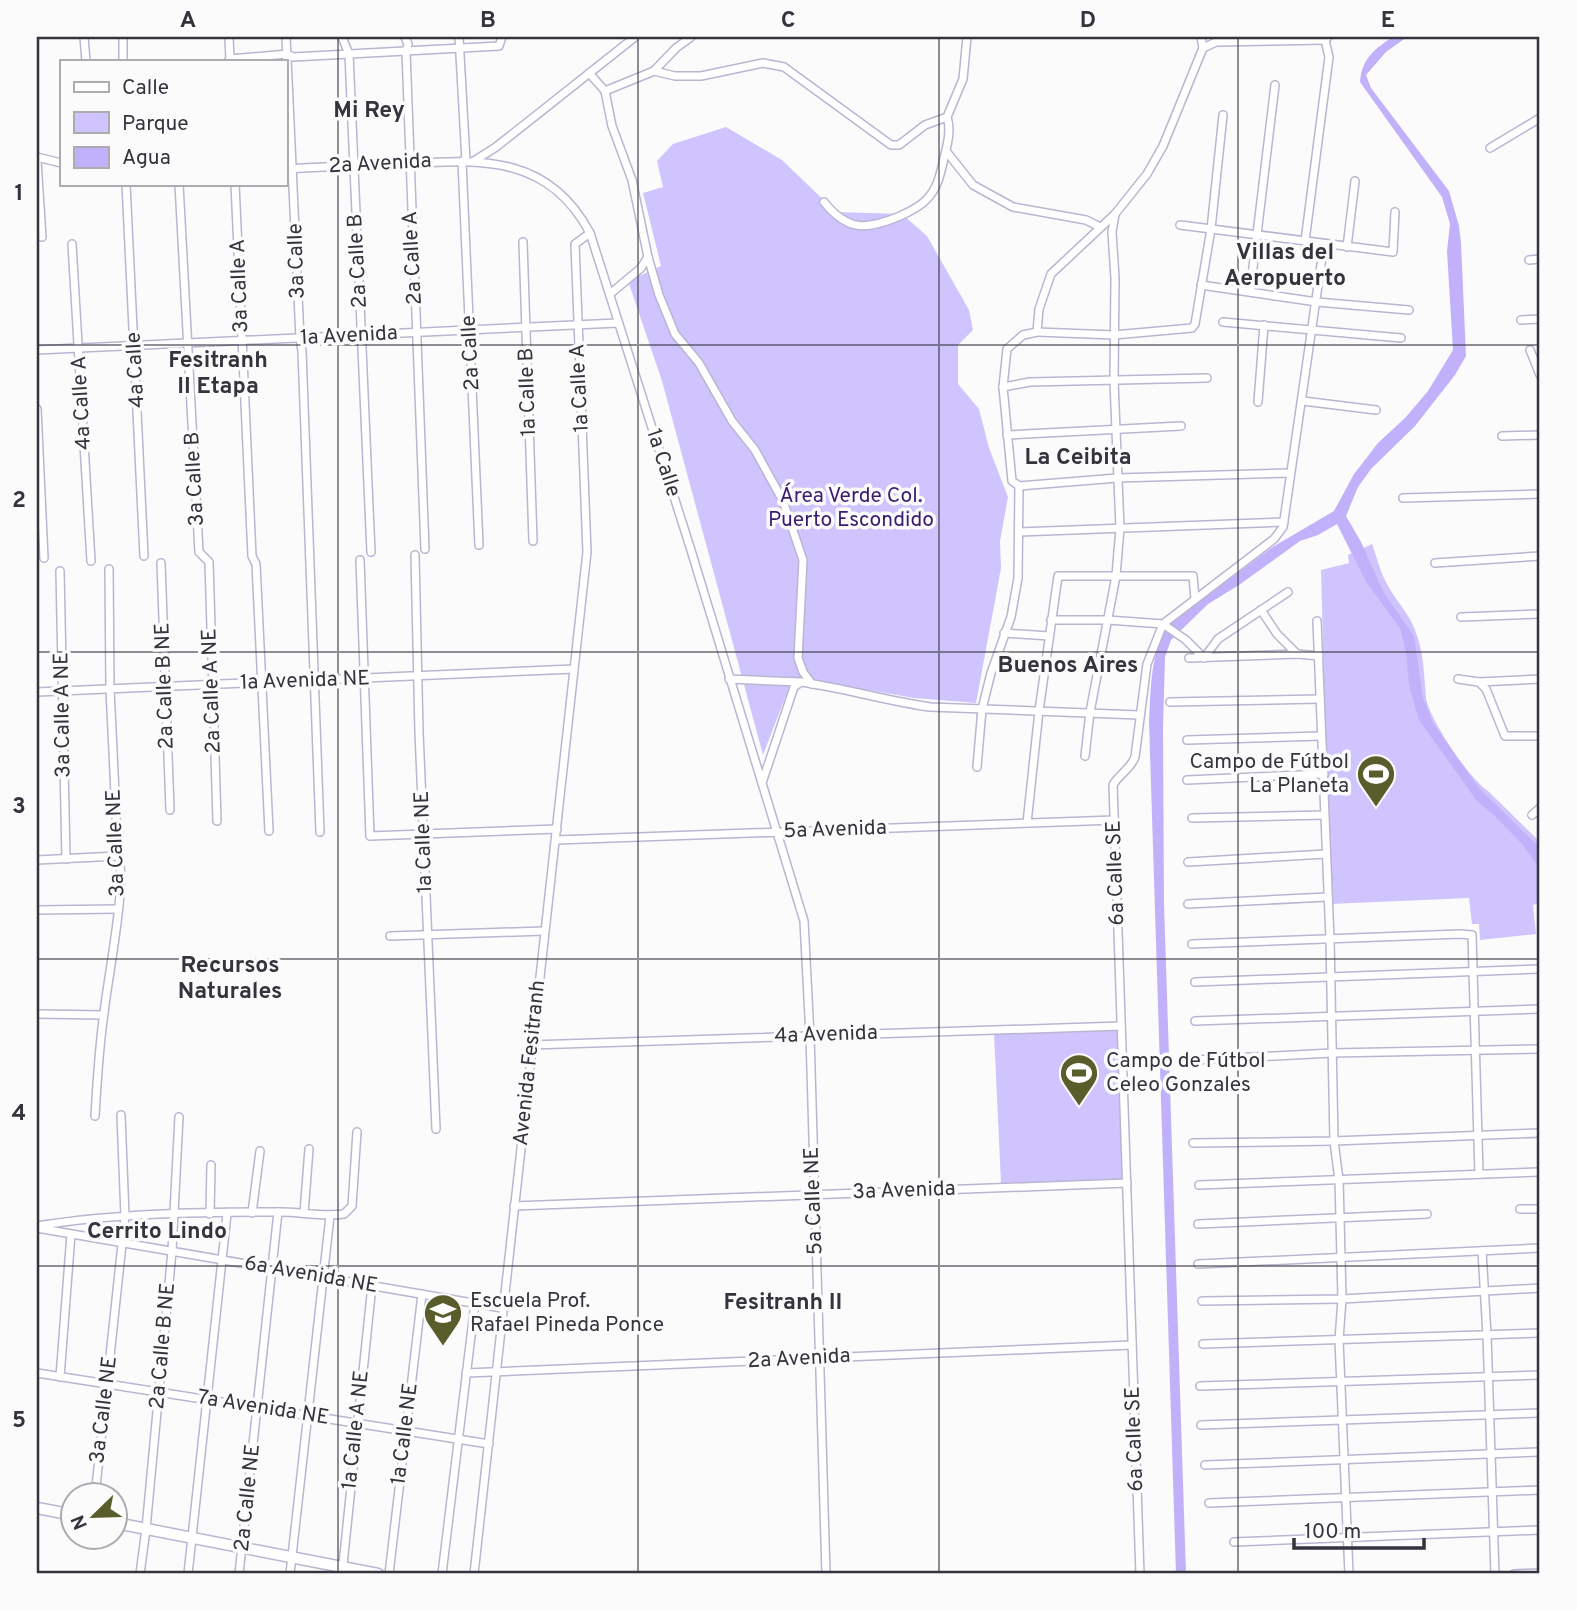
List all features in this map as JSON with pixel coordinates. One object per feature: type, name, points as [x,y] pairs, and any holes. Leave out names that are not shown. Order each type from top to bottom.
[{"type":"street","points":[[83,37],[86,60]]},
{"type":"street","points":[[123,37],[123,60]]},
{"type":"street","points":[[229,37],[229,60],[287,54],[293,57],[499,46],[502,37]]},
{"type":"street","name":"3a Calle","points":[[286,37],[289,168],[302,351],[320,832]]},
{"type":"street","name":"2a Calle B","points":[[342,37],[349,54],[371,552]]},
{"type":"street","name":"2a Calle A","points":[[405,37],[408,44],[405,52],[408,163],[425,549]]},
{"type":"street","name":"2a Calle","points":[[459,37],[467,161],[470,330],[479,545]]},
{"type":"street","points":[[467,161],[496,148],[635,37]]},
{"type":"street","points":[[606,91],[654,71],[691,37]]},
{"type":"street","points":[[824,202],[843,221],[870,227],[912,210],[926,201],[936,187],[946,151],[950,125],[947,117],[963,79],[967,37]]},
{"type":"street","points":[[1201,37],[1203,48]]},
{"type":"street","points":[[1037,332],[1039,309],[1051,274],[1115,214],[1147,174],[1163,146],[1203,48],[1214,39],[1324,38],[1329,57],[1305,241]]},
{"type":"street","points":[[654,71],[675,76],[701,76],[763,63],[784,67],[891,145],[899,145],[925,125],[947,117]]},
{"type":"street","points":[[589,73],[606,91],[612,126],[632,180],[648,257],[659,295],[676,334],[699,363],[732,421],[755,450],[783,502],[803,560],[798,658],[803,672],[812,684]]},
{"type":"street","points":[[1250,292],[1275,85]]},
{"type":"street","points":[[1223,115],[1211,229],[1195,324],[1192,328],[1114,335],[1037,332],[1023,335],[1007,349],[1003,387],[1012,481],[1019,486],[1117,478],[1290,473]]},
{"type":"street","points":[[1490,148],[1540,118]]},
{"type":"street","points":[[946,151],[973,185],[1013,207],[1086,220],[1100,227]]},
{"type":"street","points":[[42,237],[37,159],[60,163]]},
{"type":"street","name":"2a Avenida","points":[[289,168],[467,161]]},
{"type":"street","name":"1a Calle","points":[[467,161],[505,164],[553,186],[580,214],[590,233],[778,832]]},
{"type":"street","points":[[1347,247],[1355,181]]},
{"type":"street","name":"4a Calle","points":[[126,186],[144,556]]},
{"type":"street","name":"3a Calle B","points":[[178,186],[199,552],[208,562]]},
{"type":"street","name":"3a Calle A","points":[[236,186],[252,556],[256,564],[262,683]]},
{"type":"street","points":[[1180,225],[1393,252],[1395,212]]},
{"type":"street","points":[[1085,756],[1090,712],[1116,576],[1120,528],[1114,381],[1112,232],[1115,214]]},
{"type":"street","name":"1a Calle A","points":[[587,552],[575,244],[590,233]]},
{"type":"street","name":"1a Calle B","points":[[523,242],[533,541]]},
{"type":"street","name":"4a Calle A","points":[[72,244],[91,561]]},
{"type":"street","points":[[1019,533],[1284,522],[1324,244]]},
{"type":"street","points":[[610,294],[641,268],[648,257]]},
{"type":"street","points":[[1529,260],[1540,259]]},
{"type":"street","points":[[1201,285],[1317,302],[1409,310]]},
{"type":"street","points":[[1521,320],[1540,319]]},
{"type":"street","points":[[1223,322],[1401,338]]},
{"type":"street","name":"1a Avenida","points":[[37,350],[618,323]]},
{"type":"street","points":[[1258,402],[1264,326]]},
{"type":"street","points":[[1530,351],[1540,375]]},
{"type":"street","points":[[1003,387],[1030,382],[1207,378]]},
{"type":"street","points":[[1303,401],[1376,410]]},
{"type":"street","points":[[37,409],[44,558]]},
{"type":"street","points":[[1007,435],[1181,426]]},
{"type":"street","points":[[1502,436],[1540,435]]},
{"type":"street","points":[[977,767],[982,709],[1011,617],[1018,578],[1019,486]]},
{"type":"street","points":[[1403,498],[1540,494]]},
{"type":"street","name":"6a Calle SE","points":[[1140,1574],[1113,785],[1117,778],[1131,767],[1135,757],[1147,664],[1165,626],[1195,598],[1274,539],[1284,522]]},
{"type":"street","name":"Avenida Fesitranh","points":[[474,1574],[587,552]]},
{"type":"street","name":"1a Calle NE","points":[[415,555],[417,676],[436,1129]]},
{"type":"street","points":[[1435,562],[1540,556]]},
{"type":"street","points":[[360,560],[370,836],[557,829]]},
{"type":"street","name":"2a Calle A NE","points":[[208,562],[217,821]]},
{"type":"street","name":"2a Calle B NE","points":[[161,563],[170,810]]},
{"type":"street","name":"3a Calle NE","points":[[95,1116],[103,1015],[122,864],[118,856],[110,689],[108,569]]},
{"type":"street","name":"3a Calle A NE","points":[[60,571],[66,859]]},
{"type":"street","points":[[1027,823],[1058,576],[1193,576],[1195,598]]},
{"type":"street","points":[[1204,658],[1218,639],[1288,592]]},
{"type":"street","points":[[1261,610],[1277,634],[1297,654]]},
{"type":"street","points":[[1461,617],[1540,614]]},
{"type":"street","points":[[1051,621],[1108,620],[1165,626],[1204,658]]},
{"type":"street","points":[[1317,621],[1330,939],[1334,1141],[1339,1180],[1342,1299],[1339,1340],[1349,1574]]},
{"type":"street","points":[[1004,634],[1049,636]]},
{"type":"street","points":[[1189,658],[1297,654],[1319,656]]},
{"type":"street","name":"1a Avenida NE","points":[[37,692],[574,669]]},
{"type":"street","points":[[729,679],[800,682],[836,687],[904,704],[930,707],[1139,715]]},
{"type":"street","points":[[1458,679],[1479,682],[1540,679]]},
{"type":"street","points":[[762,783],[794,687],[800,682]]},
{"type":"street","points":[[1479,682],[1486,689],[1505,736],[1540,736]]},
{"type":"street","points":[[262,683],[269,831]]},
{"type":"street","points":[[1170,702],[1320,699]]},
{"type":"street","points":[[1186,740],[1321,736]]},
{"type":"street","points":[[1187,780],[1324,774]]},
{"type":"street","points":[[1532,815],[1540,808]]},
{"type":"street","points":[[1192,818],[1324,815]]},
{"type":"street","name":"5a Avenida","points":[[555,840],[1115,820]]},
{"type":"street","name":"5a Calle NE","points":[[778,832],[804,921],[810,1036],[826,1574]]},
{"type":"street","points":[[1188,862],[1326,854]]},
{"type":"street","points":[[37,860],[118,856]]},
{"type":"street","points":[[1188,904],[1327,897]]},
{"type":"street","points":[[37,910],[118,909]]},
{"type":"street","points":[[390,936],[544,930]]},
{"type":"street","points":[[1192,944],[1470,935],[1474,938],[1479,1174]]},
{"type":"street","points":[[1195,982],[1540,969]]},
{"type":"street","points":[[1195,1021],[1331,1014],[1474,1013],[1540,1009]]},
{"type":"street","points":[[37,1014],[103,1015]]},
{"type":"street","name":"4a Avenida","points":[[531,1045],[1121,1026]]},
{"type":"street","points":[[1194,1060],[1332,1053],[1540,1049]]},
{"type":"street","name":"3a Calle NE","points":[[96,1482],[125,1216],[121,1115]]},
{"type":"street","name":"2a Calle B NE","points":[[140,1574],[172,1251],[179,1117]]},
{"type":"street","points":[[37,1227],[74,1220],[125,1216],[278,1212],[330,1216],[344,1214],[352,1206],[358,1132]]},
{"type":"street","points":[[1193,1143],[1540,1133]]},
{"type":"street","points":[[304,1213],[309,1149]]},
{"type":"street","points":[[252,1213],[260,1151]]},
{"type":"street","points":[[210,1214],[211,1165]]},
{"type":"street","points":[[1199,1185],[1540,1172]]},
{"type":"street","name":"3a Avenida","points":[[514,1206],[1127,1183]]},
{"type":"street","points":[[1520,1209],[1540,1209]]},
{"type":"street","name":"2a Calle NE","points":[[239,1574],[278,1212]]},
{"type":"street","points":[[188,1574],[227,1214]]},
{"type":"street","points":[[1198,1224],[1427,1214]]},
{"type":"street","points":[[290,1574],[330,1216]]},
{"type":"street","name":"6a Avenida NE","points":[[37,1227],[502,1308]]},
{"type":"street","points":[[60,1377],[71,1234]]},
{"type":"street","points":[[1198,1264],[1540,1248]]},
{"type":"street","points":[[1482,1251],[1495,1574]]},
{"type":"street","name":"1a Calle A NE","points":[[343,1571],[372,1285]]},
{"type":"street","points":[[1202,1301],[1342,1299],[1540,1289]]},
{"type":"street","name":"1a Calle NE","points":[[389,1574],[422,1294]]},
{"type":"street","points":[[442,1574],[475,1303]]},
{"type":"street","points":[[1203,1344],[1540,1333]]},
{"type":"street","name":"2a Avenida","points":[[466,1373],[1132,1345]]},
{"type":"street","name":"7a Avenida NE","points":[[37,1373],[489,1444]]},
{"type":"street","points":[[1199,1386],[1540,1375]]},
{"type":"street","points":[[1201,1425],[1540,1413]]},
{"type":"street","points":[[1205,1465],[1540,1452]]},
{"type":"street","points":[[1209,1503],[1540,1490]]},
{"type":"street","points":[[37,1508],[60,1512]]},
{"type":"street","points":[[130,1526],[292,1558],[343,1571],[378,1574]]},
{"type":"street","points":[[1234,1542],[1540,1531]]},
{"type":"street","points":[[1514,1574],[1540,1573]]},
{"type":"green space","name":"Área Verde Col. Puerto Escondido","points":[[726,127],[782,160],[836,212],[902,214],[927,236],[969,310],[973,330],[958,345],[958,384],[979,409],[989,448],[1008,497],[1000,541],[1001,568],[976,703],[914,698],[793,677],[763,755],[662,381],[628,281],[661,266],[643,193],[663,187],[657,161],[673,144]]},
{"type":"green space","points":[[1372,544],[1390,590],[1409,618],[1418,638],[1426,698],[1434,720],[1471,775],[1540,842],[1540,903],[1533,905],[1536,934],[1480,940],[1479,924],[1472,924],[1469,898],[1330,904],[1321,570],[1349,563],[1348,555]]},
{"type":"green space","points":[[1121,1028],[1126,1180],[1001,1183],[994,1033]]},
{"type":"water","points":[[1392,37],[1407,37],[1386,52],[1366,75],[1371,88],[1449,191],[1461,243],[1466,356],[1455,375],[1415,426],[1371,469],[1358,487],[1346,516],[1384,593],[1414,636],[1423,698],[1433,723],[1479,788],[1540,848],[1540,869],[1523,845],[1477,801],[1419,720],[1409,685],[1406,652],[1400,628],[1366,582],[1337,524],[1300,541],[1208,604],[1171,640],[1165,657],[1163,727],[1164,904],[1186,1574],[1176,1574],[1149,721],[1153,671],[1158,646],[1169,624],[1271,548],[1334,511],[1354,474],[1378,443],[1406,417],[1428,391],[1453,350],[1447,251],[1450,224],[1442,197],[1360,82],[1363,67],[1370,55]]},
{"type":"place","name":"Campo de Fútbol La Planeta","points":[[1376,808]]},
{"type":"place","name":"Campo de Fútbol Celeo Gonzales","points":[[1079,1107]]},
{"type":"place","name":"Escuela Prof. Rafael Pineda Ponce","points":[[443,1347]]},
{"type":"district","name":"Mi Rey","points":[[369,111]]},
{"type":"district","name":"Villas del Aeropuerto","points":[[1285,266]]},
{"type":"district","name":"Fesitranh II Etapa","points":[[218,374]]},
{"type":"district","name":"La Ceibita","points":[[1078,458]]},
{"type":"district","name":"Buenos Aires","points":[[1068,666]]},
{"type":"district","name":"Recursos Naturales","points":[[230,979]]},
{"type":"district","name":"Cerrito Lindo","points":[[157,1232]]},
{"type":"district","name":"Fesitranh II","points":[[783,1303]]}]
